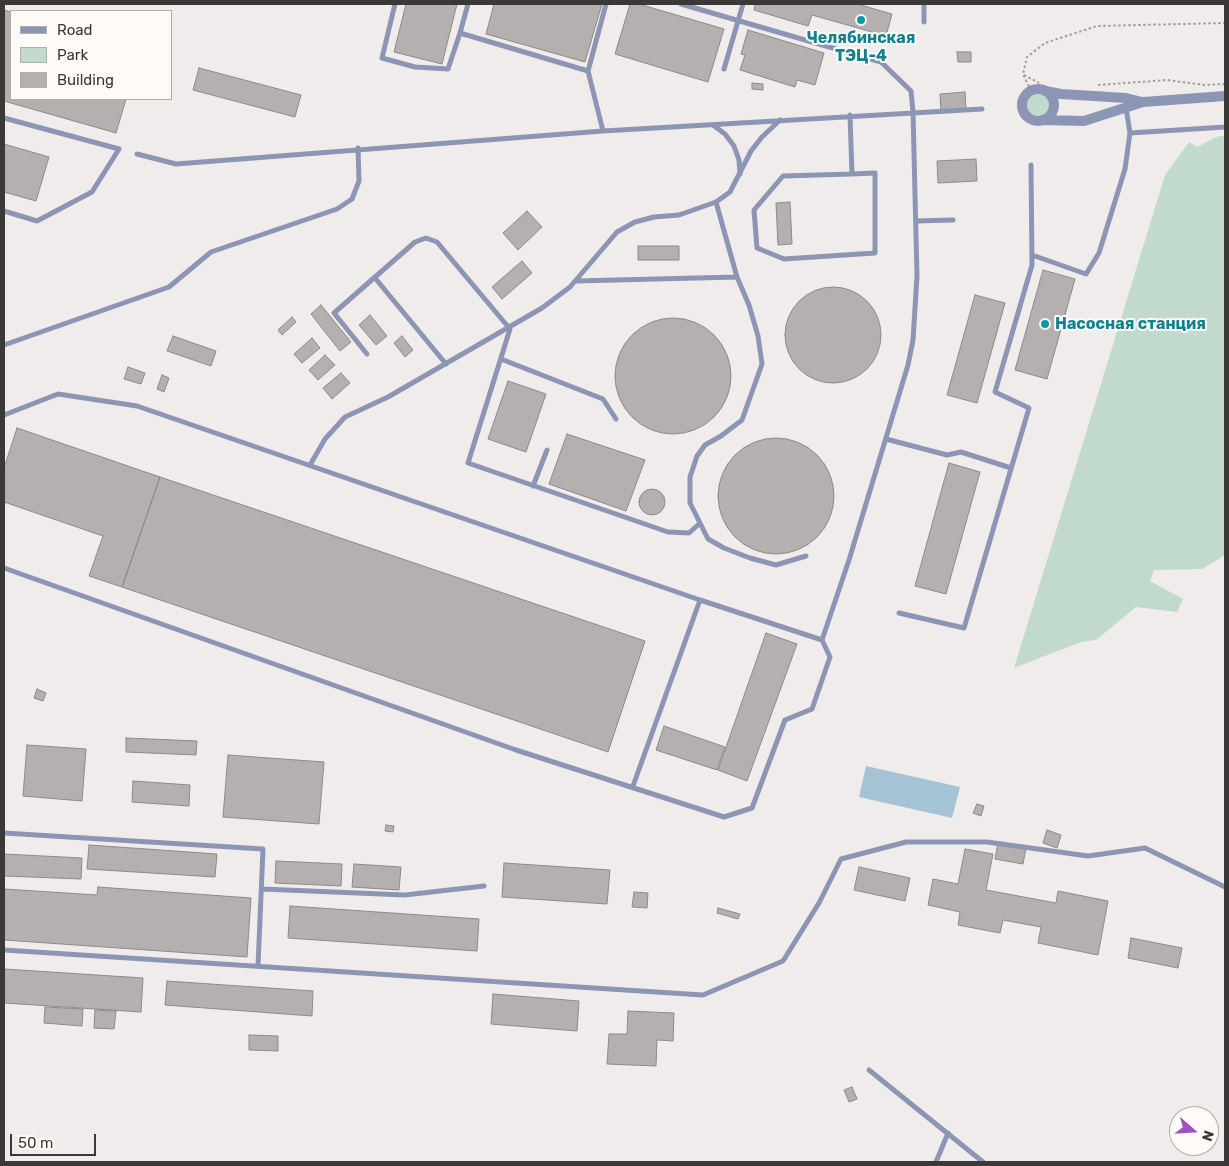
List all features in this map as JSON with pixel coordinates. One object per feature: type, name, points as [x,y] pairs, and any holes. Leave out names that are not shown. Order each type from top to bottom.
[{"type":"street","points":[[1042,120],[1050,115],[1053,107],[1052,98],[1045,88]]},
{"type":"street","points":[[1142,102],[1126,98],[1061,94],[1045,88],[1031,91],[1024,96],[1022,109],[1032,120],[1084,120],[1142,102],[1225,96]]},
{"type":"lane","points":[[395,4],[382,58],[415,67],[448,69],[468,4]]},
{"type":"lane","points":[[603,131],[588,71],[606,4]]},
{"type":"lane","points":[[4,568],[516,750],[724,817],[752,808],[785,720],[812,709],[830,657],[822,640],[908,365],[913,340],[917,276],[913,112],[911,91],[881,62],[681,4]]},
{"type":"lane","points":[[724,69],[743,4]]},
{"type":"lane","points":[[924,4],[924,22]]},
{"type":"lane","points":[[460,33],[588,71]]},
{"type":"lane","points":[[1032,255],[1086,274],[1099,253],[1125,169],[1130,133],[1126,107]]},
{"type":"lane","points":[[138,154],[176,164],[358,148],[603,131],[982,109]]},
{"type":"lane","points":[[850,116],[852,174]]},
{"type":"lane","points":[[4,118],[119,149],[92,192],[37,221],[4,211]]},
{"type":"lane","points":[[310,465],[325,439],[345,417],[388,397],[510,329],[542,308],[576,280],[617,232],[635,222],[654,217],[679,215],[716,202],[730,192],[751,151],[762,137],[781,120]]},
{"type":"lane","points":[[712,124],[725,134],[734,146],[739,160],[740,174]]},
{"type":"lane","points":[[1130,133],[1225,128]]},
{"type":"lane","points":[[4,345],[169,287],[211,252],[337,209],[352,199],[359,181],[358,148]]},
{"type":"lane","points":[[899,613],[964,628],[1029,408],[995,392],[1032,265],[1031,165]]},
{"type":"lane","points":[[875,173],[875,253],[784,259],[757,248],[754,210],[783,176],[852,174],[875,173]]},
{"type":"lane","points":[[716,202],[737,277],[756,328],[762,364],[742,420],[722,436],[706,445],[697,456],[690,477],[690,502],[699,524],[708,539],[750,558],[776,565],[806,556]]},
{"type":"lane","points":[[916,221],[953,220]]},
{"type":"lane","points":[[367,354],[334,313],[415,242],[426,238],[437,242],[510,329]]},
{"type":"lane","points":[[576,280],[737,277]]},
{"type":"lane","points":[[375,278],[446,364]]},
{"type":"lane","points":[[510,329],[468,463],[668,532],[689,533],[699,524]]},
{"type":"lane","points":[[501,359],[603,399],[616,419]]},
{"type":"lane","points":[[4,415],[58,394],[137,406],[700,600],[822,640]]},
{"type":"lane","points":[[886,439],[947,455],[961,452],[1011,468]]},
{"type":"lane","points":[[533,486],[547,450]]},
{"type":"lane","points":[[632,786],[700,600]]},
{"type":"lane","points":[[4,833],[263,849],[258,966]]},
{"type":"lane","points":[[4,950],[703,996],[783,961],[819,903],[840,859],[906,842],[987,842],[1088,856],[1146,848],[1225,888]]},
{"type":"lane","points":[[262,889],[405,895],[484,886]]},
{"type":"lane","points":[[869,1070],[983,1162]]},
{"type":"lane","points":[[936,1162],[948,1133]]},
{"type":"path","points":[[1031,91],[1023,74],[1027,57],[1045,43],[1097,26],[1225,23]]},
{"type":"path","points":[[1023,74],[1045,88]]},
{"type":"path","points":[[1091,85],[1167,80],[1205,85],[1225,84]]},
{"type":"green space","points":[[1038,94],[1046,98],[1050,106],[1046,114],[1038,118],[1030,114],[1026,106],[1030,98]]},
{"type":"green space","points":[[1219,136],[1225,136],[1225,555],[1202,569],[1154,570],[1150,581],[1183,599],[1177,612],[1136,607],[1096,640],[1081,642],[1014,668],[1165,175],[1189,142],[1197,147]]},
{"type":"water","points":[[866,766],[960,787],[952,818],[859,797]]},
{"type":"building","points":[[406,4],[457,4],[442,64],[394,52]]},
{"type":"building","points":[[494,4],[602,4],[585,62],[486,34]]},
{"type":"building","points":[[630,4],[639,4],[724,29],[708,82],[615,54]]},
{"type":"building","name":"Челябинская ТЭЦ-4","points":[[755,4],[857,4],[892,14],[886,36],[812,15],[808,26],[754,10]]},
{"type":"building","points":[[4,10],[10,12],[10,100],[126,100],[116,133],[4,101]]},
{"type":"building","points":[[748,30],[824,53],[815,85],[797,80],[795,87],[740,70],[745,55],[741,54]]},
{"type":"building","points":[[957,52],[971,52],[971,62],[958,62]]},
{"type":"building","points":[[199,68],[301,95],[295,117],[193,90]]},
{"type":"building","points":[[752,83],[763,84],[763,90],[752,89]]},
{"type":"building","points":[[965,92],[966,111],[941,113],[940,94]]},
{"type":"building","points":[[4,144],[49,157],[36,201],[4,192]]},
{"type":"building","points":[[976,159],[977,181],[938,183],[937,161]]},
{"type":"building","points":[[790,202],[792,244],[778,245],[776,203]]},
{"type":"building","points":[[527,211],[542,227],[518,250],[503,233]]},
{"type":"building","points":[[638,246],[679,246],[679,260],[638,260]]},
{"type":"building","points":[[522,261],[532,273],[502,299],[492,287]]},
{"type":"building","name":"Насосная станция","points":[[1043,270],[1075,279],[1047,379],[1015,370]]},
{"type":"building","points":[[833,287],[851,291],[867,301],[877,317],[881,335],[877,353],[867,369],[851,379],[833,383],[815,379],[799,369],[789,353],[785,335],[789,317],[799,301],[815,291]]},
{"type":"building","points":[[975,295],[1005,303],[977,403],[947,395]]},
{"type":"building","points":[[321,305],[351,342],[340,351],[311,314]]},
{"type":"building","points":[[370,315],[387,336],[376,345],[359,325]]},
{"type":"building","points":[[292,317],[296,322],[282,335],[278,330]]},
{"type":"building","points":[[673,318],[695,322],[705,327],[714,335],[722,344],[727,354],[731,376],[727,398],[722,408],[714,417],[705,425],[695,430],[673,434],[651,430],[641,425],[632,417],[624,408],[619,398],[615,376],[619,354],[624,344],[632,335],[641,327],[651,322]]},
{"type":"building","points":[[173,336],[216,351],[211,366],[167,351]]},
{"type":"building","points":[[402,336],[413,350],[405,357],[394,343]]},
{"type":"building","points":[[312,338],[320,348],[302,363],[294,354]]},
{"type":"building","points":[[325,355],[335,365],[318,380],[309,370]]},
{"type":"building","points":[[128,367],[145,373],[141,384],[124,379]]},
{"type":"building","points":[[341,373],[350,383],[332,399],[323,388]]},
{"type":"building","points":[[162,375],[169,378],[164,392],[157,389]]},
{"type":"building","points":[[508,381],[546,394],[526,452],[488,439]]},
{"type":"building","points":[[17,428],[160,477],[122,587],[89,576],[103,536],[4,502],[4,468]]},
{"type":"building","points":[[567,434],[645,460],[626,511],[549,484]]},
{"type":"building","points":[[776,438],[798,442],[817,455],[830,474],[834,496],[830,518],[817,537],[798,550],[776,554],[754,550],[735,537],[722,518],[718,496],[722,474],[735,455],[754,442]]},
{"type":"building","points":[[949,463],[980,472],[946,594],[915,586]]},
{"type":"building","points":[[160,477],[645,641],[608,752],[122,587]]},
{"type":"building","points":[[652,489],[661,493],[665,502],[661,511],[652,515],[643,511],[639,502],[643,493]]},
{"type":"building","points":[[766,633],[797,644],[747,781],[718,770]]},
{"type":"building","points":[[37,689],[46,693],[43,701],[34,698]]},
{"type":"building","points":[[664,726],[725,747],[717,770],[656,750]]},
{"type":"building","points":[[126,738],[197,741],[196,755],[126,752]]},
{"type":"building","points":[[27,745],[86,749],[82,801],[23,796]]},
{"type":"building","points":[[228,755],[324,762],[319,824],[223,817]]},
{"type":"building","points":[[133,781],[190,785],[189,806],[132,802]]},
{"type":"building","points":[[977,804],[984,806],[981,816],[973,813]]},
{"type":"building","points":[[386,825],[394,826],[393,832],[385,831]]},
{"type":"building","points":[[1047,830],[1061,835],[1057,848],[1043,843]]},
{"type":"building","points":[[998,843],[1026,848],[1023,864],[995,859]]},
{"type":"building","points":[[89,845],[217,854],[215,877],[87,869]]},
{"type":"building","points":[[965,849],[993,854],[986,890],[1056,903],[1058,891],[1108,901],[1098,955],[1038,943],[1041,927],[1003,920],[1000,933],[958,925],[960,912],[928,905],[933,879],[958,884]]},
{"type":"building","points":[[4,854],[82,858],[81,879],[4,876]]},
{"type":"building","points":[[276,861],[342,864],[341,886],[275,883]]},
{"type":"building","points":[[504,863],[610,870],[607,904],[502,897]]},
{"type":"building","points":[[354,864],[401,867],[399,890],[352,887]]},
{"type":"building","points":[[859,867],[910,878],[905,901],[854,890]]},
{"type":"building","points":[[98,887],[251,898],[247,957],[4,940],[4,889],[97,895]]},
{"type":"building","points":[[634,892],[648,893],[647,908],[632,907]]},
{"type":"building","points":[[290,906],[479,919],[477,951],[288,938]]},
{"type":"building","points":[[718,908],[740,914],[738,919],[717,913]]},
{"type":"building","points":[[1131,938],[1182,948],[1178,968],[1128,958]]},
{"type":"building","points":[[4,969],[143,978],[141,1012],[4,1003]]},
{"type":"building","points":[[167,981],[313,991],[312,1016],[165,1005]]},
{"type":"building","points":[[493,994],[579,1001],[577,1031],[491,1024]]},
{"type":"building","points":[[45,1007],[83,1009],[82,1026],[44,1023]]},
{"type":"building","points":[[95,1010],[116,1011],[114,1029],[94,1028]]},
{"type":"building","points":[[628,1011],[674,1013],[673,1041],[657,1040],[656,1066],[607,1064],[609,1034],[627,1034]]},
{"type":"building","points":[[249,1035],[278,1036],[278,1051],[249,1050]]},
{"type":"building","points":[[852,1087],[857,1099],[849,1102],[844,1090]]},
{"type":"place","name":"Челябинская ТЭЦ-4","points":[[861,20]]},
{"type":"place","name":"Насосная станция","points":[[1045,324]]}]
